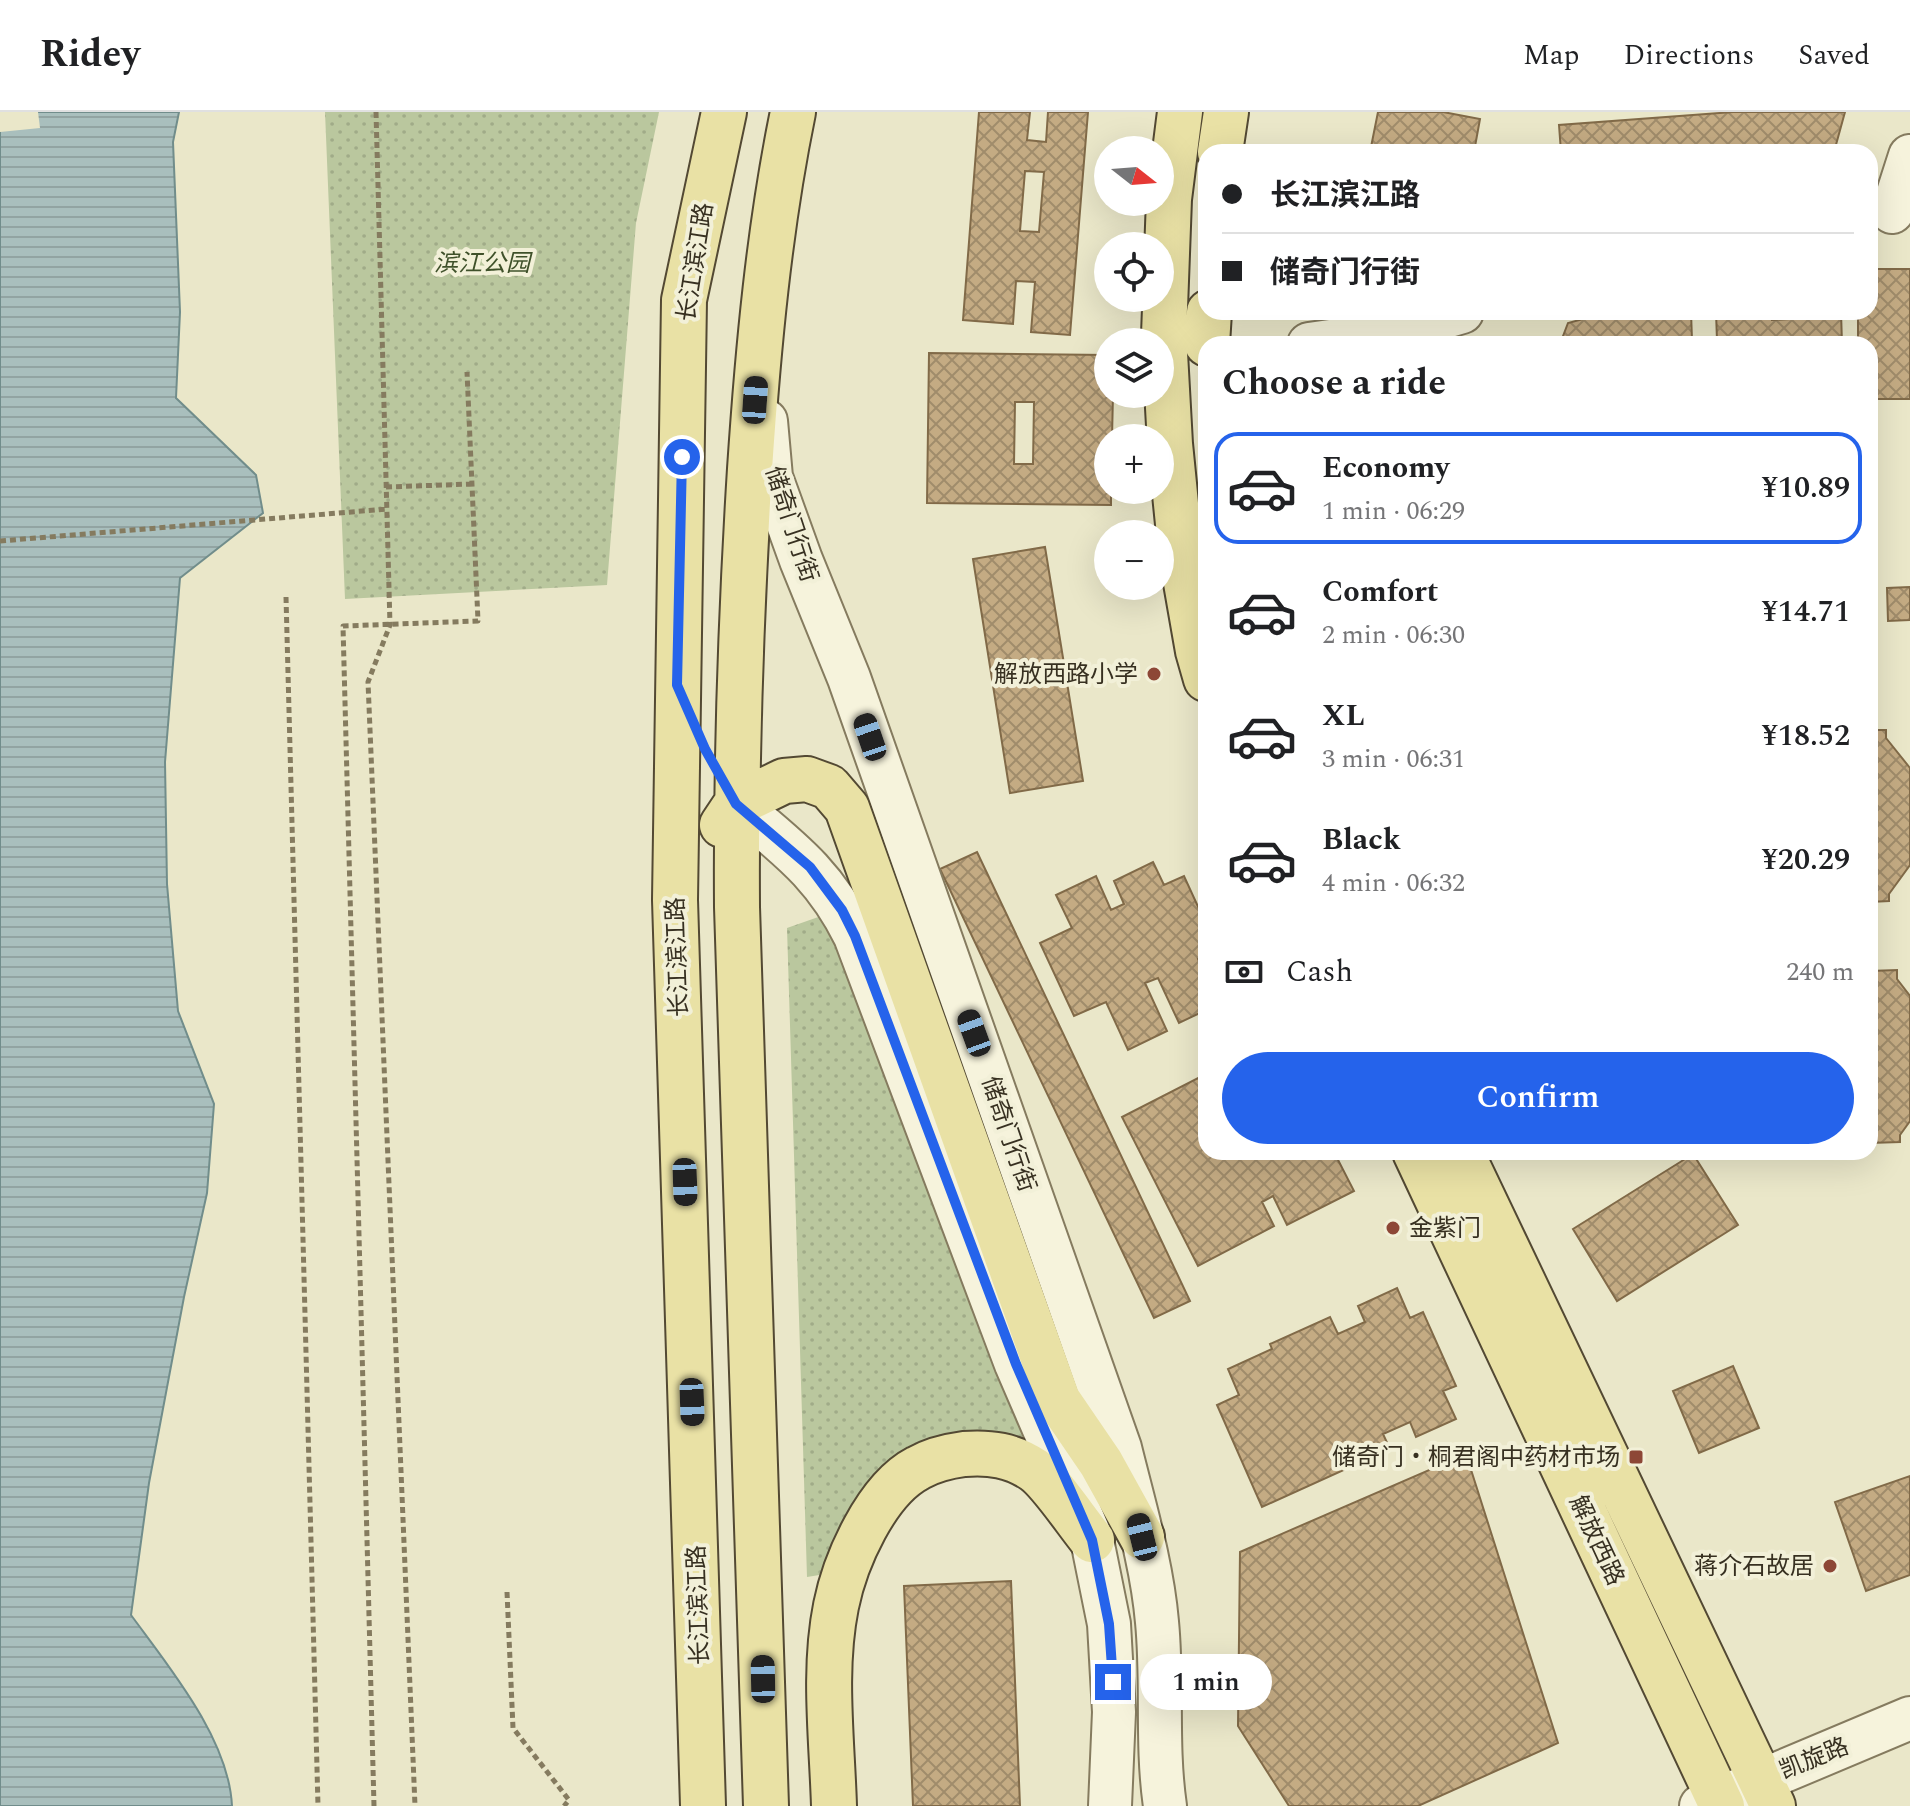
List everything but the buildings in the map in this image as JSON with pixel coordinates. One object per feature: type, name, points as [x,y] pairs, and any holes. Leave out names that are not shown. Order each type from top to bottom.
[{"type":"main road","name":"长江滨江路","points":[[703,1806],[677,685],[684,300],[724,112]]},
{"type":"main road","points":[[766,1806],[736,804],[745,555],[759,338],[793,112]]},
{"type":"main road","points":[[1180,112],[1169,199],[1164,335],[1170,444],[1181,554],[1198,651]]},
{"type":"main road","points":[[1221,144],[1226,112]]},
{"type":"main road","points":[[677,685],[705,749],[736,804]]},
{"type":"main road","points":[[682,889],[736,804],[784,781],[807,779],[829,787],[847,808],[1058,1400],[1101,1463],[1142,1537]]},
{"type":"main road","points":[[682,889],[705,862],[713,860],[720,863],[737,907]]},
{"type":"main road","name":"解放西路","points":[[1419,1160],[1714,1803]]},
{"type":"main road","name":"解放西路","points":[[1465,1160],[1768,1792]]},
{"type":"main road","points":[[834,1806],[830,1645],[836,1604],[848,1562],[889,1491],[917,1468],[949,1456],[982,1452],[1011,1457],[1036,1471],[1092,1540]]},
{"type":"street","points":[[1891,213],[1910,156]]},
{"type":"street","points":[[1366,336],[1394,332],[1435,320]]},
{"type":"street","name":"储奇门行街","points":[[759,338],[771,477],[849,678],[1120,1448],[1142,1537],[1157,1622],[1160,1769],[1165,1806]]},
{"type":"street","points":[[736,804],[810,867],[827,886],[848,923],[1016,1364],[1092,1540],[1109,1624],[1114,1712],[1110,1806]]},
{"type":"street","name":"凯旋路","points":[[1714,1803],[1768,1792],[1910,1718]]},
{"type":"path","points":[[376,112],[390,625],[368,682],[415,1806]]},
{"type":"path","points":[[374,1806],[343,626],[478,621],[467,372]]},
{"type":"path","points":[[386,487],[472,484]]},
{"type":"path","points":[[0,541],[387,509]]},
{"type":"path","points":[[286,597],[318,1806]]},
{"type":"path","points":[[507,1592],[513,1728],[567,1803]]},
{"type":"green space","name":"滨江公园","points":[[325,112],[659,112],[636,223],[607,585],[345,599]]},
{"type":"green space","points":[[824,915],[1048,1458],[948,1447],[838,1572],[807,1577],[787,928]]},
{"type":"water","points":[[0,112],[179,112],[173,142],[180,312],[176,398],[256,475],[263,513],[180,578],[165,762],[167,884],[178,1011],[214,1104],[207,1193],[149,1483],[131,1615],[179,1681],[209,1730],[228,1781],[232,1806],[0,1806]]},
{"type":"pier","points":[[0,112],[38,112],[40,128],[0,132]]},
{"type":"place","name":"解放西路小学","points":[[1154,674]]},
{"type":"place","name":"金紫门","points":[[1393,1228]]},
{"type":"place","name":"储奇门‧桐君阁中药材市场","points":[[1636,1457]]},
{"type":"place","name":"蒋介石故居","points":[[1830,1566]]},
{"type":"route","points":[[682,457],[677,685],[705,749],[736,804],[810,867],[827,886],[855,936],[1016,1364],[1092,1540],[1109,1624],[1113,1682]]}]
